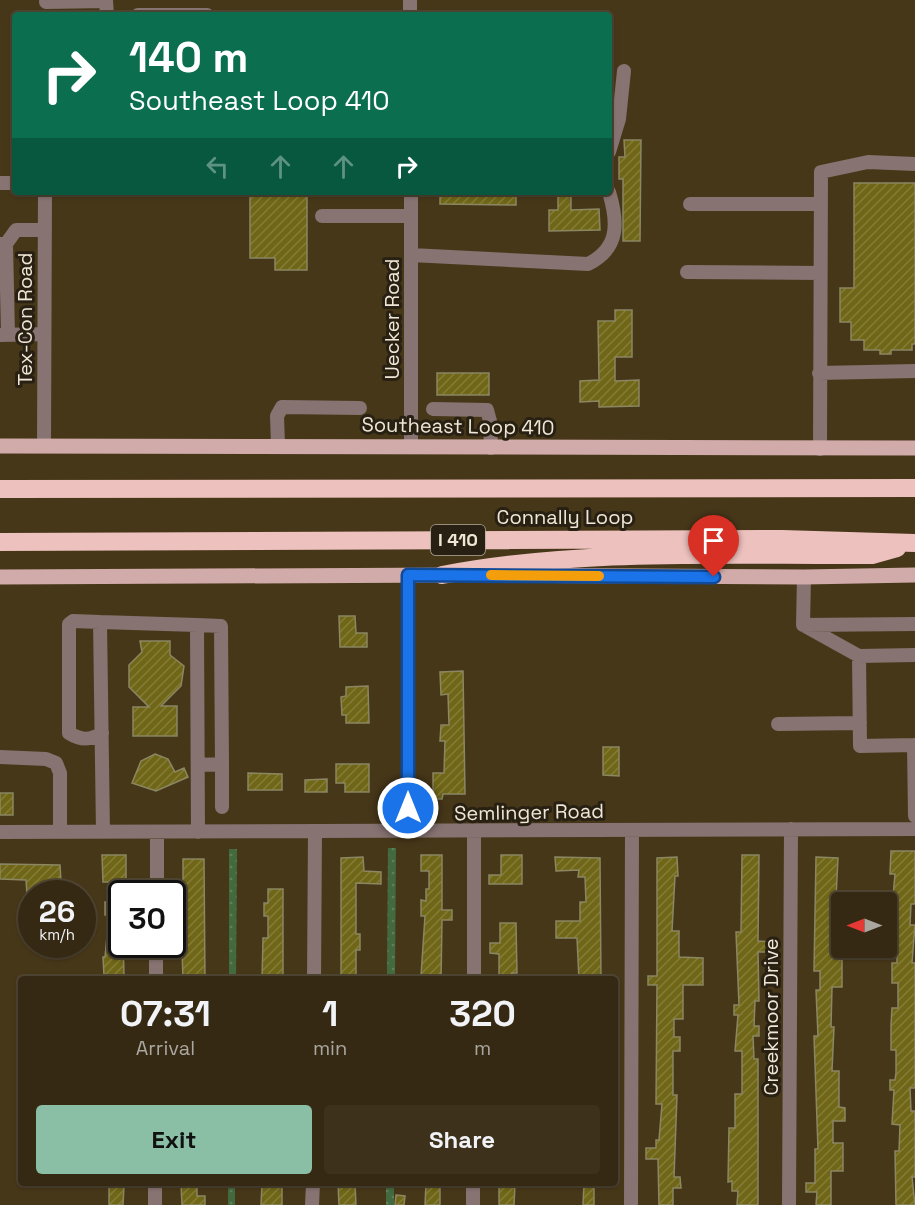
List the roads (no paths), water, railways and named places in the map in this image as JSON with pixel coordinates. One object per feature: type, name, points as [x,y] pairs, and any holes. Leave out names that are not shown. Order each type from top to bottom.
[{"type":"highway","name":"Connally Loop","points":[[0,489],[915,488]]},
{"type":"highway","name":"Connally Loop","points":[[0,542],[782,539],[915,543]]},
{"type":"highway","points":[[442,575],[500,564],[562,559],[872,555],[915,543]]},
{"type":"main road","name":"Southeast Loop 410","points":[[0,446],[411,445],[491,448],[915,448]]},
{"type":"main road","points":[[0,577],[442,575],[804,578],[915,575]]},
{"type":"street","points":[[46,6],[106,1],[107,12]]},
{"type":"street","points":[[612,142],[619,119],[624,71]]},
{"type":"street","points":[[820,449],[821,172],[868,162],[915,164]]},
{"type":"street","name":"Tex-Con Road","points":[[44,446],[45,195]]},
{"type":"street","name":"Uecker Road","points":[[411,195],[411,445]]},
{"type":"street","points":[[411,255],[588,264],[606,253],[611,244],[615,212],[610,195]]},
{"type":"street","points":[[690,204],[820,204]]},
{"type":"street","points":[[322,216],[411,216]]},
{"type":"street","points":[[44,334],[4,335],[3,244],[16,230],[45,230]]},
{"type":"street","points":[[687,272],[820,273]]},
{"type":"street","points":[[819,373],[915,371]]},
{"type":"street","points":[[278,446],[278,416],[282,407],[360,408]]},
{"type":"street","points":[[433,409],[487,410],[490,421],[491,448]]},
{"type":"street","points":[[408,575],[408,832]]},
{"type":"street","points":[[803,625],[804,578]]},
{"type":"street","points":[[102,733],[94,738],[79,739],[69,733],[69,624],[73,621],[221,626],[222,807]]},
{"type":"street","points":[[100,622],[103,832]]},
{"type":"street","points":[[803,625],[915,624]]},
{"type":"street","points":[[197,625],[198,832]]},
{"type":"street","points":[[803,625],[859,656],[915,655]]},
{"type":"street","points":[[859,656],[860,746],[915,745],[915,816]]},
{"type":"street","points":[[777,724],[860,723]]},
{"type":"street","points":[[0,757],[46,759],[56,763],[60,773],[60,832]]},
{"type":"street","points":[[198,765],[222,764]]},
{"type":"street","name":"Creekmoor Drive","points":[[789,1205],[791,829]]},
{"type":"street","name":"Semlinger Road","points":[[0,832],[915,829]]},
{"type":"street","points":[[631,1205],[633,830]]},
{"type":"street","points":[[314,976],[315,831]]},
{"type":"street","points":[[474,832],[474,976]]},
{"type":"street","points":[[157,833],[157,880]]},
{"type":"street","points":[[156,958],[156,976]]},
{"type":"street","points":[[155,1186],[155,1205]]},
{"type":"street","points":[[312,1186],[312,1205]]},
{"type":"street","points":[[473,1186],[473,1205]]}]
